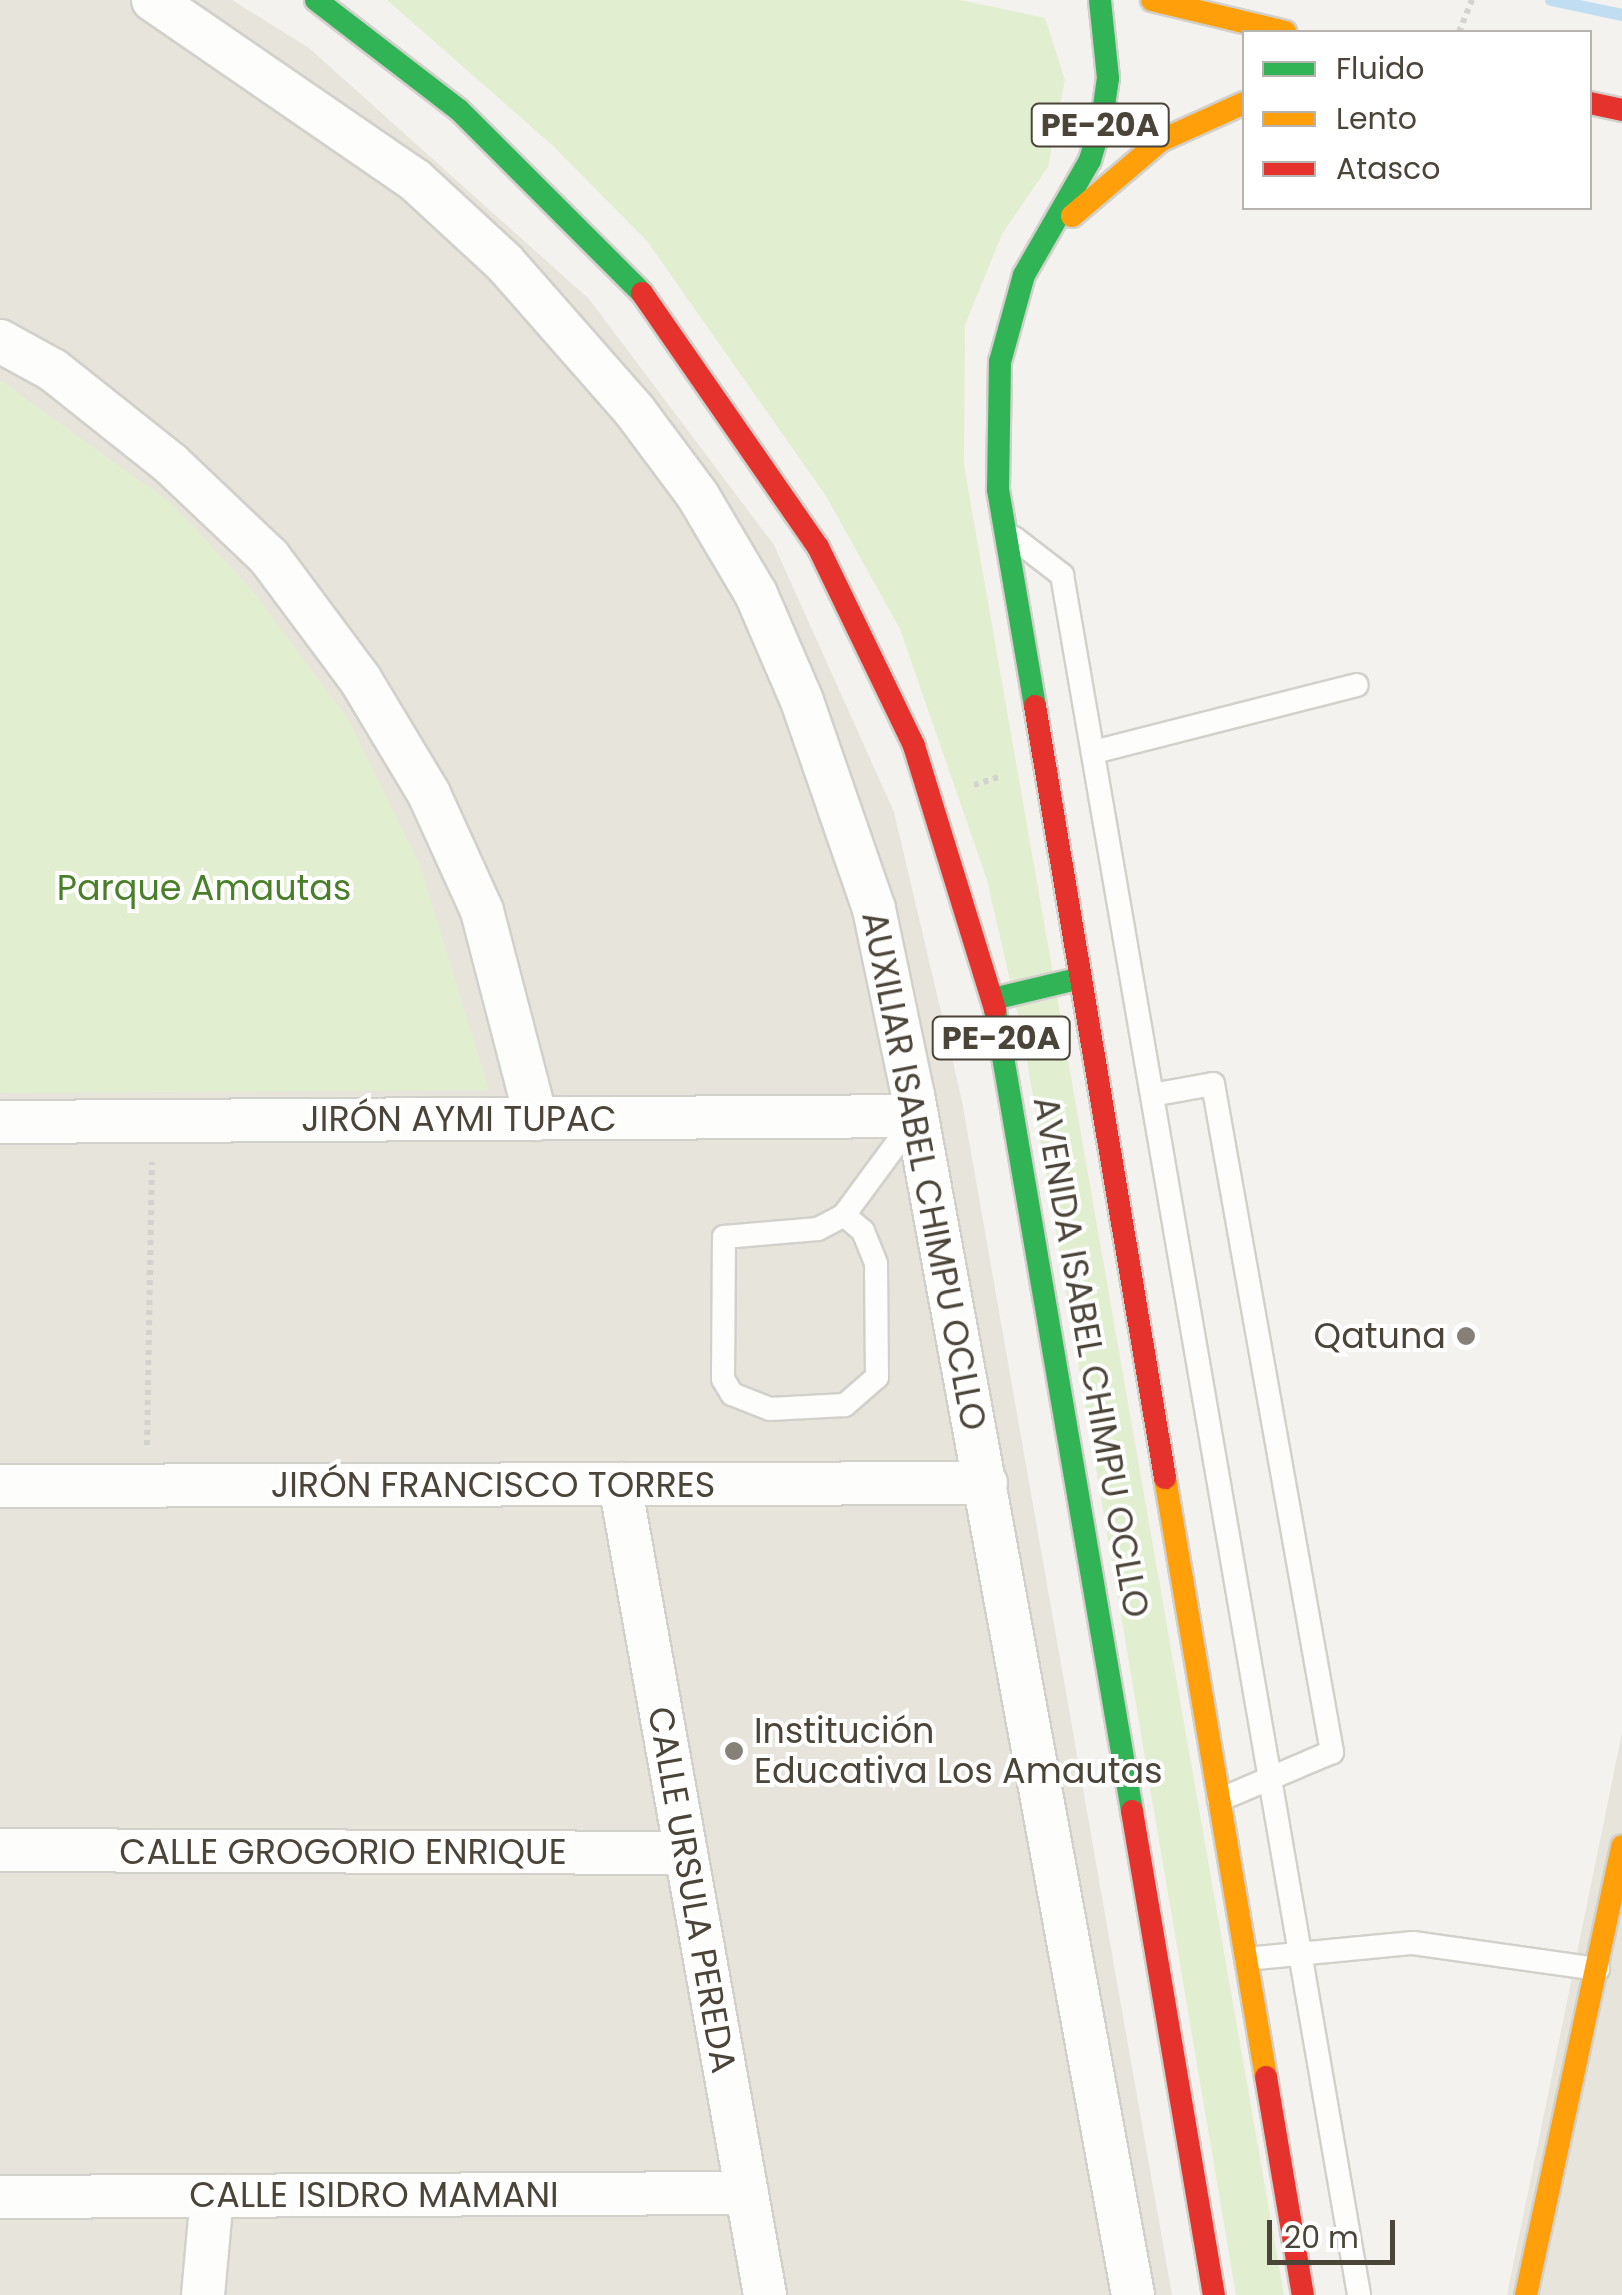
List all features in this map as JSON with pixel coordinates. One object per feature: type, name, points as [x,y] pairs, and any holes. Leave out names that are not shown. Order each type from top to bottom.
[{"type":"main road","name":"AVENIDA ISABEL CHIMPU OCLLO","points":[[316,0],[383,46],[529,175],[642,292],[768,467],[818,547],[914,746],[992,999],[1214,2295]]},
{"type":"main road","points":[[342,0],[383,46]]},
{"type":"main road","name":"AVENIDA ISABEL CHIMPU OCLLO","points":[[1100,0],[1108,78],[1102,120],[1090,160],[1024,274],[1000,362],[996,425],[1005,532],[1303,2295]]},
{"type":"main road","points":[[1152,0],[1277,30]]},
{"type":"main road","points":[[1048,238],[1160,141],[1242,103]]},
{"type":"main road","points":[[1592,103],[1622,110]]},
{"type":"main road","points":[[992,999],[1080,978]]},
{"type":"main road","points":[[1526,2295],[1622,1846]]},
{"type":"street","name":"AUXILIAR ISABEL CHIMPU OCLLO","points":[[153,0],[415,180],[504,262],[634,410],[698,496],[756,594],[849,825],[917,1116],[1133,2295]]},
{"type":"street","points":[[0,341],[53,370],[171,464],[269,557],[360,678],[429,794],[482,910],[536,1119]]},
{"type":"street","name":"JIRÓN AYMI TUPAC","points":[[0,1122],[917,1116]]},
{"type":"street","name":"JIRÓN FRANCISCO TORRES","points":[[0,1486],[986,1483]]},
{"type":"street","name":"CALLE URSULA PEREDA","points":[[620,1484],[765,2295]]},
{"type":"street","name":"CALLE GROGORIO ENRIQUE","points":[[0,1850],[686,1853]]},
{"type":"street","name":"CALLE ISIDRO MAMANI","points":[[0,2197],[747,2193]]},
{"type":"street","points":[[203,2295],[212,2196]]},
{"type":"lane","points":[[1005,532],[1062,574],[1359,2295]]},
{"type":"lane","points":[[1094,752],[1357,684]]},
{"type":"lane","points":[[1152,1095],[1213,1084],[1332,1752],[1270,1775],[1220,1800]]},
{"type":"lane","points":[[844,1216],[863,1230],[876,1264],[878,1377],[845,1405],[770,1408],[732,1394],[724,1380],[724,1237],[818,1229],[844,1216],[917,1116]]},
{"type":"lane","points":[[1246,1959],[1413,1943],[1598,1970]]},
{"type":"path","points":[[1460,30],[1472,0]]},
{"type":"path","points":[[146,1486],[153,1121]]},
{"type":"shaded area","points":[[0,0],[232,0],[309,48],[589,299],[774,545],[894,812],[962,1101],[1172,2295],[0,2295]]},
{"type":"shaded area","points":[[1622,1733],[1622,2295],[1507,2295]]},
{"type":"green space","points":[[387,0],[960,0],[1045,18],[1065,80],[1048,167],[1002,234],[965,325],[964,465],[1284,2295],[1236,2295],[1023,1037],[987,880],[900,629],[826,496],[647,241],[552,145]]},
{"type":"green space","name":"Parque Amautas","points":[[0,380],[172,504],[252,590],[348,719],[420,865],[489,1090],[0,1093]]},
{"type":"waterway","points":[[1551,0],[1622,15]]},
{"type":"traffic: fast","points":[[316,0],[459,110],[642,293]]},
{"type":"traffic: fast","points":[[1035,706],[998,489],[1000,362],[1024,275],[1090,160],[1102,120],[1108,78],[1100,0]]},
{"type":"traffic: fast","points":[[993,999],[1081,978]]},
{"type":"traffic: fast","points":[[995,1010],[1132,1811]]},
{"type":"traffic: slow","points":[[1152,0],[1277,30]]},
{"type":"traffic: slow","points":[[1072,216],[1160,141],[1242,104]]},
{"type":"traffic: slow","points":[[1165,1478],[1266,2077]]},
{"type":"traffic: slow","points":[[1526,2295],[1622,1846]]},
{"type":"traffic: jam","points":[[1592,103],[1622,110]]},
{"type":"traffic: jam","points":[[642,293],[818,547],[914,746],[995,1010]]},
{"type":"traffic: jam","points":[[1035,706],[1165,1478]]},
{"type":"traffic: jam","points":[[1132,1811],[1214,2295]]},
{"type":"traffic: jam","points":[[1266,2077],[1303,2295]]},
{"type":"place","name":"Qatuna","points":[[1466,1336]]},
{"type":"place","name":"Institución Educativa Los Amautas","points":[[734,1751]]}]
